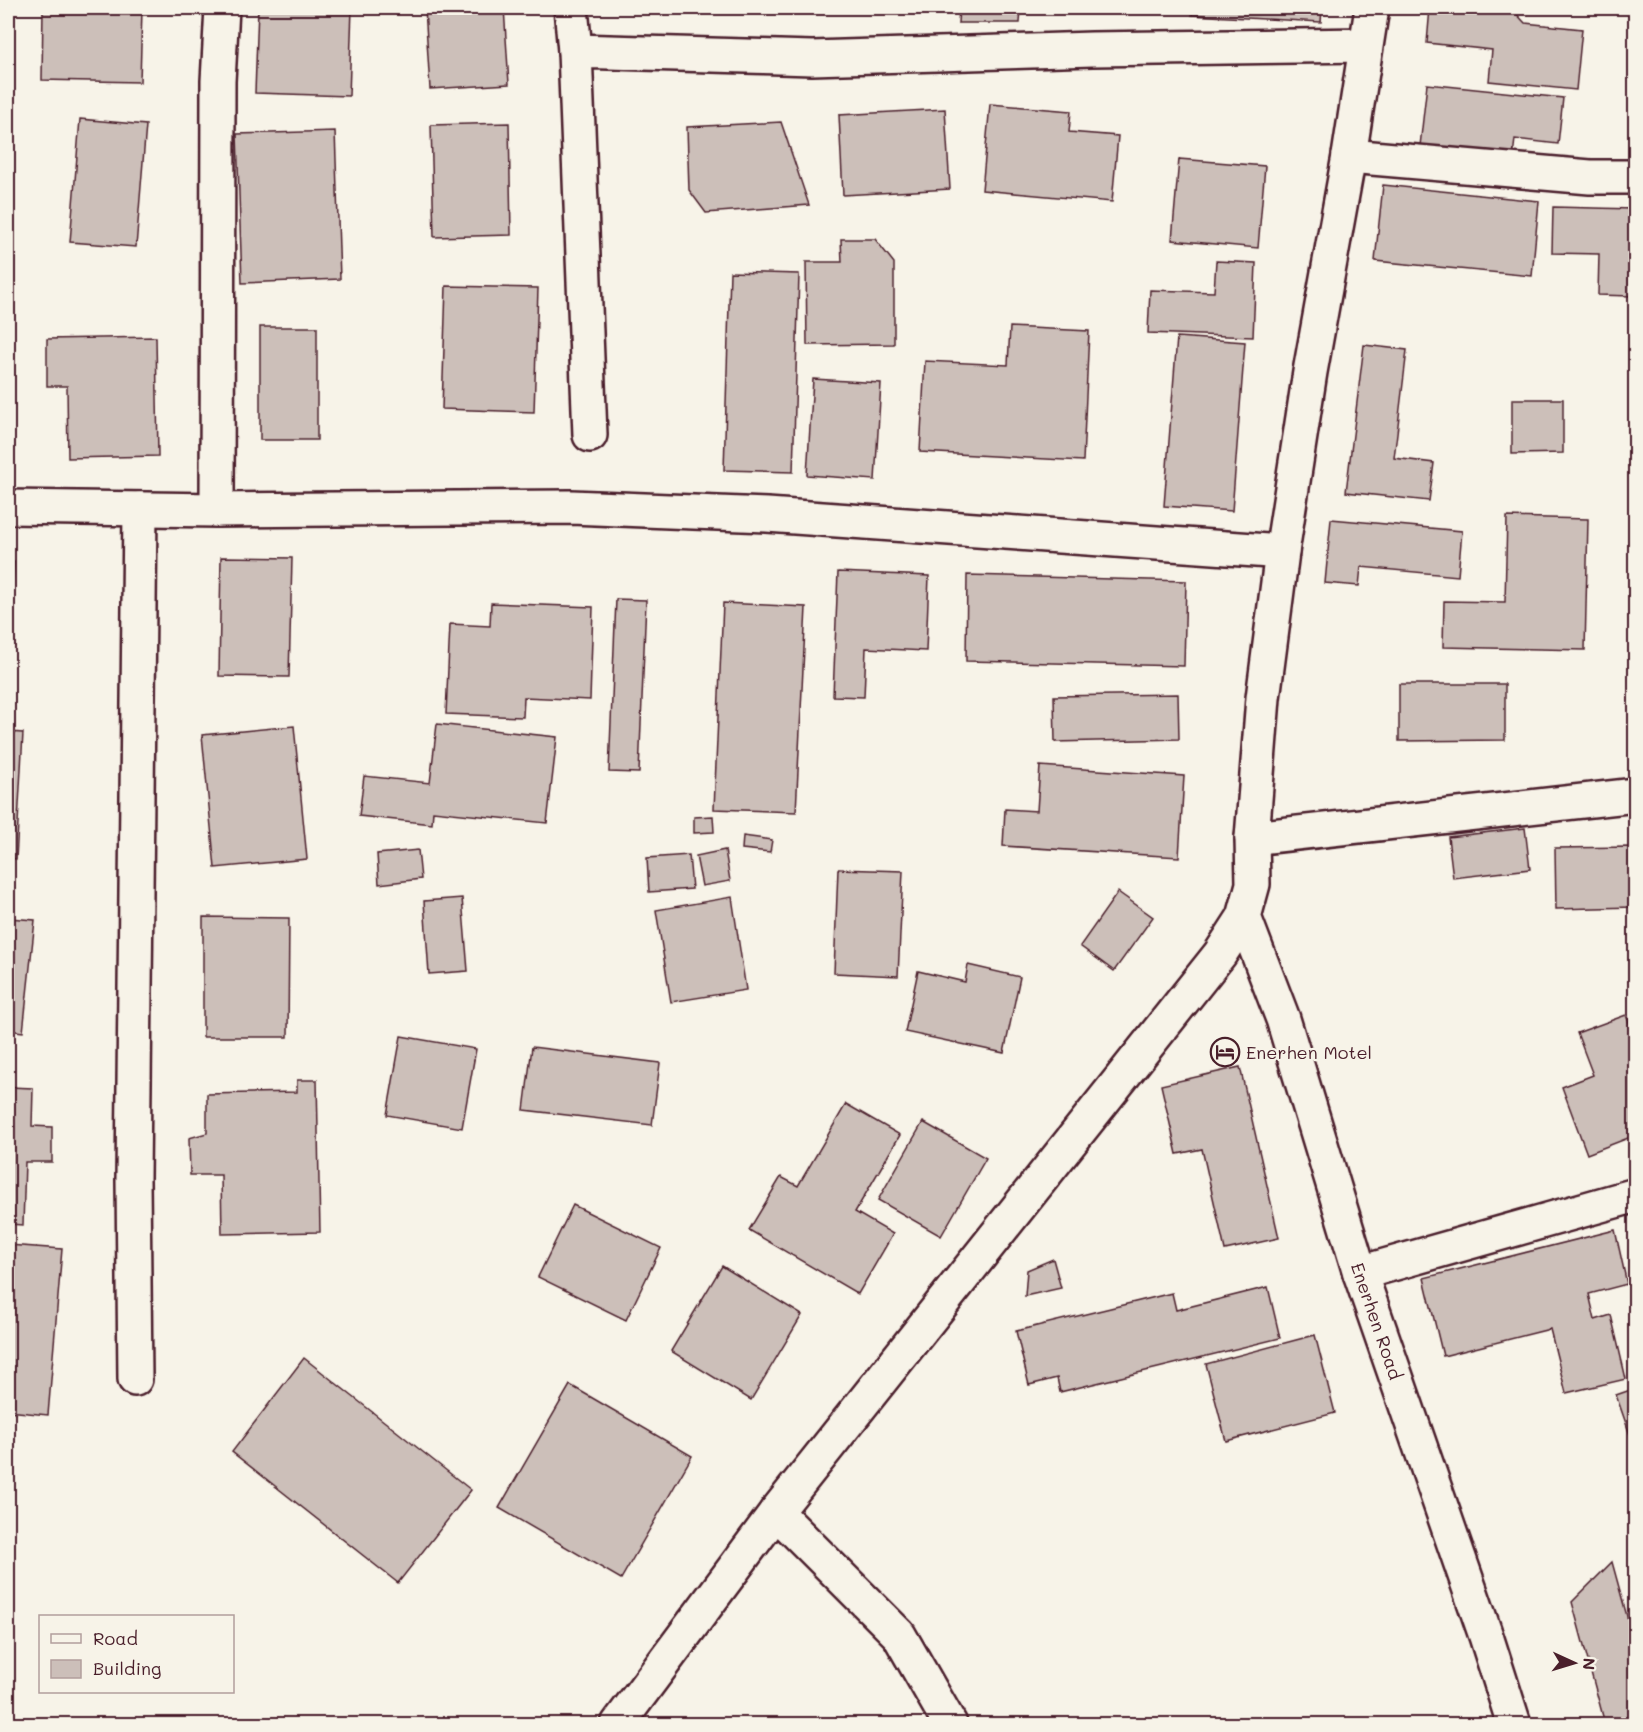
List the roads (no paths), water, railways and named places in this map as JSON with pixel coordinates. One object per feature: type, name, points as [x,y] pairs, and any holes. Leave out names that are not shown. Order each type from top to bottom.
[{"type":"street","points":[[217,510],[218,81],[222,8]]},
{"type":"street","points":[[571,8],[575,51],[590,435]]},
{"type":"street","points":[[618,1725],[776,1512],[1220,954],[1244,917],[1253,884],[1252,838],[1263,698],[1282,552],[1310,372],[1349,156],[1371,8]]},
{"type":"street","points":[[575,51],[812,58],[1092,49],[1365,45]]},
{"type":"street","points":[[1349,156],[1590,177],[1635,177]]},
{"type":"street","points":[[8,507],[217,510],[583,508],[767,516],[1282,552]]},
{"type":"street","points":[[135,1379],[133,1180],[140,509]]},
{"type":"street","points":[[1252,838],[1635,795]]},
{"type":"street","name":"Enerhen Road","points":[[1244,917],[1283,1019],[1360,1273],[1486,1636],[1514,1725]]},
{"type":"street","points":[[1360,1273],[1635,1195]]},
{"type":"street","points":[[776,1512],[899,1635],[950,1725]]},
{"type":"place","name":"Enerhen Motel","points":[[1225,1052]]}]
